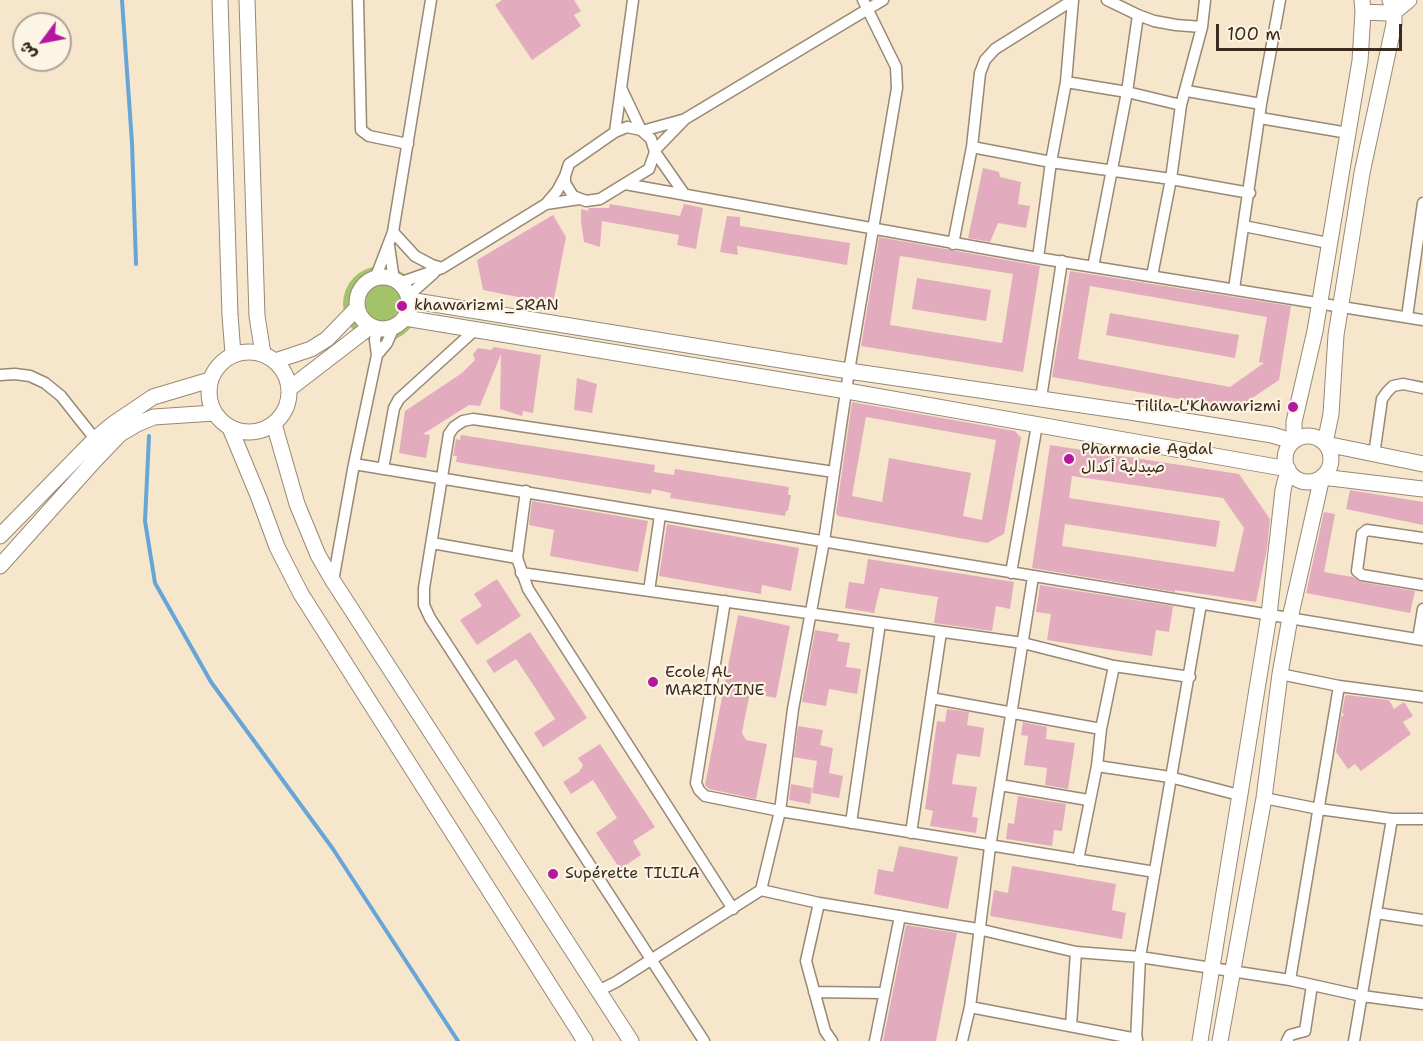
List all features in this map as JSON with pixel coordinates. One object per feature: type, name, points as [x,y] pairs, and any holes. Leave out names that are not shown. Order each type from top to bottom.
[{"type":"street","points":[[220,0],[233,354]]},
{"type":"street","points":[[230,428],[252,433],[274,424],[286,409],[289,389],[286,376],[269,358],[257,316],[247,0]]},
{"type":"street","points":[[358,0],[361,130],[369,136],[408,144]]},
{"type":"street","points":[[375,279],[393,232],[431,0]]},
{"type":"street","points":[[615,132],[633,0]]},
{"type":"street","points":[[546,204],[579,200],[593,201],[625,184],[649,169],[655,151],[685,119],[866,5],[883,0]]},
{"type":"street","points":[[1038,258],[1051,162],[1066,82],[1073,0]]},
{"type":"street","points":[[953,244],[972,147],[980,73],[985,60],[995,48],[1073,0]]},
{"type":"street","points":[[1107,0],[1155,21],[1202,27]]},
{"type":"street","points":[[1152,276],[1171,178],[1181,105],[1187,91],[1202,27],[1205,0]]},
{"type":"street","points":[[1234,289],[1280,0]]},
{"type":"street","points":[[1200,1041],[1269,615],[1283,490],[1288,470],[1285,455],[1293,441],[1294,422],[1320,303],[1328,243],[1360,61],[1364,4],[1379,14],[1392,5],[1409,0]]},
{"type":"street","points":[[598,991],[616,982],[761,890],[780,811],[794,710],[824,541],[897,76],[896,67],[866,5]]},
{"type":"street","points":[[289,389],[321,363],[374,327],[399,322],[476,329],[847,391],[1288,470],[1303,481],[1316,480],[1327,471],[1331,458],[1325,444],[1330,425],[1336,335],[1366,150],[1394,24],[1392,5]]},
{"type":"street","points":[[1093,267],[1113,171],[1138,15]]},
{"type":"street","points":[[1066,82],[1127,92],[1181,105]]},
{"type":"street","points":[[621,87],[642,130],[651,139],[655,151],[685,195]]},
{"type":"street","points":[[1187,91],[1262,104]]},
{"type":"street","points":[[1260,118],[1348,133]]},
{"type":"street","points":[[403,290],[546,204],[565,176],[569,164],[615,132],[627,127],[642,130],[685,119]]},
{"type":"street","points":[[972,147],[1051,162],[1171,178],[1250,193]]},
{"type":"street","points":[[565,176],[568,190],[579,200]]},
{"type":"street","points":[[625,184],[953,244],[1423,320]]},
{"type":"street","points":[[1407,317],[1423,203]]},
{"type":"street","points":[[1244,226],[1328,243]]},
{"type":"street","points":[[393,232],[415,256],[438,270]]},
{"type":"street","points":[[377,355],[387,344],[408,311],[389,246]]},
{"type":"street","points":[[1041,398],[1062,261]]},
{"type":"street","points":[[333,581],[377,355],[374,327],[360,316],[357,299],[365,284],[385,277],[403,290],[849,371],[1041,398],[1272,435],[1293,441],[1310,436],[1316,437],[1325,444],[1423,464]]},
{"type":"street","points":[[357,308],[327,339],[311,349],[269,358],[248,352],[233,354],[220,364],[210,380],[208,398],[214,412],[230,428],[277,547],[301,594],[585,1041]]},
{"type":"street","points":[[383,469],[394,408],[399,399],[476,329]]},
{"type":"street","points":[[0,375],[30,376],[45,383],[61,396],[100,444]]},
{"type":"street","points":[[0,566],[100,444],[131,410],[153,397],[210,380]]},
{"type":"street","points":[[1374,455],[1382,399],[1387,392],[1394,386],[1403,384],[1423,387]]},
{"type":"street","points":[[0,536],[100,444],[154,417],[214,412]]},
{"type":"street","points":[[704,1041],[430,618],[424,605],[424,588],[449,434],[463,421],[473,419],[834,472]]},
{"type":"street","points":[[274,424],[300,513],[318,555],[333,581],[631,1041]]},
{"type":"street","points":[[1011,573],[1037,425]]},
{"type":"street","points":[[354,464],[1421,639],[1423,609]]},
{"type":"street","points":[[1322,477],[1423,489]]},
{"type":"street","points":[[1220,1041],[1264,798],[1280,674],[1290,618],[1322,477]]},
{"type":"street","points":[[526,491],[518,558],[528,589],[733,909]]},
{"type":"street","points":[[649,591],[660,515]]},
{"type":"street","points":[[1423,538],[1367,530],[1362,534],[1357,570],[1362,575],[1423,585]]},
{"type":"street","points":[[432,543],[518,558]]},
{"type":"street","points":[[521,573],[1023,643],[1114,666],[1190,677]]},
{"type":"street","points":[[962,1041],[970,1007],[990,847],[1033,577]]},
{"type":"street","points":[[725,601],[696,783],[705,795],[780,811],[990,847],[1155,872]]},
{"type":"street","points":[[970,1007],[1137,1040],[1140,957],[1201,604]]},
{"type":"street","points":[[851,823],[880,623]]},
{"type":"street","points":[[910,833],[941,632]]},
{"type":"street","points":[[1078,860],[1114,666]]},
{"type":"street","points":[[1280,674],[1338,686],[1423,697]]},
{"type":"street","points":[[1290,980],[1338,686]]},
{"type":"street","points":[[931,698],[1101,729]]},
{"type":"street","points":[[1097,766],[1170,777],[1239,795]]},
{"type":"street","points":[[1000,785],[1089,800]]},
{"type":"street","points":[[1264,798],[1319,809],[1392,819],[1423,819]]},
{"type":"street","points":[[1354,1041],[1392,819]]},
{"type":"street","points":[[761,890],[819,903],[978,929],[1076,952],[1140,957],[1211,970],[1290,980],[1362,996],[1423,1004]]},
{"type":"street","points":[[819,903],[806,961],[825,1031],[832,1041]]},
{"type":"street","points":[[1376,913],[1423,920]]},
{"type":"street","points":[[875,1041],[900,916]]},
{"type":"street","points":[[1071,1026],[1076,952]]},
{"type":"street","points":[[1287,1041],[1290,1035],[1305,1031],[1311,985]]},
{"type":"street","points":[[814,992],[883,993]]},
{"type":"green space","points":[[381,266],[396,269],[408,277],[416,289],[419,304],[416,319],[408,331],[396,339],[381,342],[366,339],[354,331],[346,319],[343,304],[346,289],[354,277],[366,269]]},
{"type":"building","points":[[502,0],[574,0],[581,11],[574,15],[581,26],[532,60],[495,5]]},
{"type":"building","points":[[983,168],[999,172],[1000,177],[1021,182],[1018,204],[1030,206],[1026,228],[998,223],[990,242],[968,238]]},
{"type":"building","points":[[610,204],[680,216],[684,204],[703,208],[696,249],[677,245],[679,235],[602,221],[600,247],[584,242],[581,209],[588,211],[589,208],[609,208]]},
{"type":"building","points":[[553,215],[566,237],[553,304],[483,290],[477,260]]},
{"type":"building","points":[[727,216],[740,217],[740,226],[850,243],[847,265],[737,246],[738,255],[720,252]]},
{"type":"building","points":[[879,237],[1040,266],[1023,372],[861,346]],"holes":[[[900,256],[1013,274],[1002,343],[890,325]]]},
{"type":"building","points":[[1070,271],[1291,306],[1279,380],[1236,409],[1052,377]],"holes":[[[1090,286],[1267,317],[1259,362],[1264,363],[1230,387],[1078,359]]]},
{"type":"building","points":[[917,278],[991,290],[986,321],[912,309]]},
{"type":"building","points":[[1110,313],[1239,335],[1235,358],[1106,335]]},
{"type":"building","points":[[494,347],[541,355],[533,413],[523,411],[522,416],[500,409],[501,354],[480,406],[469,405],[423,434],[430,435],[426,458],[399,453],[405,411],[462,373],[475,360],[473,354],[478,348],[491,350]]},
{"type":"building","points":[[577,378],[597,384],[592,413],[574,410]]},
{"type":"building","points":[[852,402],[1015,431],[1021,438],[1004,534],[987,543],[838,516],[836,513]],"holes":[[[866,417],[996,440],[982,520],[963,516],[971,473],[889,458],[882,502],[852,496]]]},
{"type":"building","points":[[461,435],[655,465],[654,472],[674,475],[675,469],[789,487],[788,495],[791,495],[788,511],[785,516],[670,498],[671,493],[652,489],[651,494],[456,462],[457,456],[453,456],[456,439],[460,440]]},
{"type":"building","points":[[1050,445],[1239,474],[1270,519],[1267,549],[1256,602],[1175,590],[1175,592],[1032,568]],"holes":[[[1072,476],[1223,498],[1244,528],[1234,572],[1062,546],[1065,524],[1216,547],[1220,521],[1069,498]]]},
{"type":"building","points":[[1350,490],[1423,502],[1423,525],[1346,509]]},
{"type":"building","points":[[532,501],[648,521],[638,572],[550,556],[554,530],[529,525]]},
{"type":"building","points":[[1324,512],[1335,514],[1324,572],[1353,577],[1361,582],[1415,591],[1410,613],[1306,593]]},
{"type":"building","points":[[667,524],[799,548],[791,591],[762,585],[761,594],[659,576]]},
{"type":"building","points":[[868,559],[1014,582],[1010,609],[996,606],[992,631],[934,623],[938,597],[880,588],[874,613],[845,608],[849,582],[864,584]]},
{"type":"building","points":[[497,579],[521,616],[477,645],[460,620],[482,606],[474,594]]},
{"type":"building","points":[[1040,585],[1173,606],[1169,632],[1156,630],[1152,656],[1047,640],[1051,614],[1036,612]]},
{"type":"building","points":[[738,615],[790,626],[776,698],[750,693],[744,722],[742,733],[746,740],[767,744],[756,799],[709,789],[705,785]]},
{"type":"building","points":[[815,630],[839,634],[837,641],[850,643],[846,667],[861,669],[857,694],[829,689],[826,706],[802,702]]},
{"type":"building","points":[[530,632],[587,718],[543,747],[534,733],[555,719],[532,683],[516,659],[494,673],[486,661]]},
{"type":"building","points":[[1347,695],[1389,700],[1394,709],[1404,702],[1413,716],[1403,722],[1411,734],[1361,771],[1355,764],[1348,769],[1336,752]]},
{"type":"building","points":[[947,709],[969,712],[967,725],[984,728],[980,757],[957,754],[952,784],[977,787],[972,817],[978,818],[976,833],[930,826],[933,811],[925,809],[937,721],[945,722]]},
{"type":"building","points":[[1023,722],[1047,727],[1046,739],[1075,743],[1068,789],[1045,785],[1047,768],[1024,765],[1028,736],[1021,735]]},
{"type":"building","points":[[798,726],[823,730],[820,745],[833,748],[829,773],[843,776],[839,798],[812,793],[817,761],[794,757]]},
{"type":"building","points":[[600,744],[655,827],[633,841],[641,855],[620,869],[596,833],[617,818],[593,780],[571,794],[563,782],[579,772],[583,765],[578,758]]},
{"type":"building","points":[[791,784],[812,788],[810,804],[789,800]]},
{"type":"building","points":[[1018,796],[1066,804],[1062,831],[1054,830],[1052,846],[1006,839],[1008,823],[1014,824]]},
{"type":"building","points":[[899,846],[958,857],[948,909],[874,894],[878,869],[893,872]]},
{"type":"building","points":[[1012,866],[1116,884],[1112,910],[1126,913],[1122,939],[990,916],[994,890],[1008,893]]},
{"type":"building","points":[[906,925],[957,933],[936,1041],[883,1041]]},
{"type":"waterway","points":[[122,0],[132,143],[136,264]]},
{"type":"waterway","points":[[149,436],[145,521],[155,583],[211,682],[333,849],[458,1041]]},
{"type":"place","name":"khawarizmi_SRAN","points":[[402,306]]},
{"type":"place","name":"Tilila-L'Khawarizmi","points":[[1293,407]]},
{"type":"place","name":"Pharmacie Agdal صيدلية أكدال","points":[[1069,459]]},
{"type":"place","name":"Ecole AL MARINYINE","points":[[653,682]]},
{"type":"place","name":"Supérette TILILA","points":[[553,874]]}]
